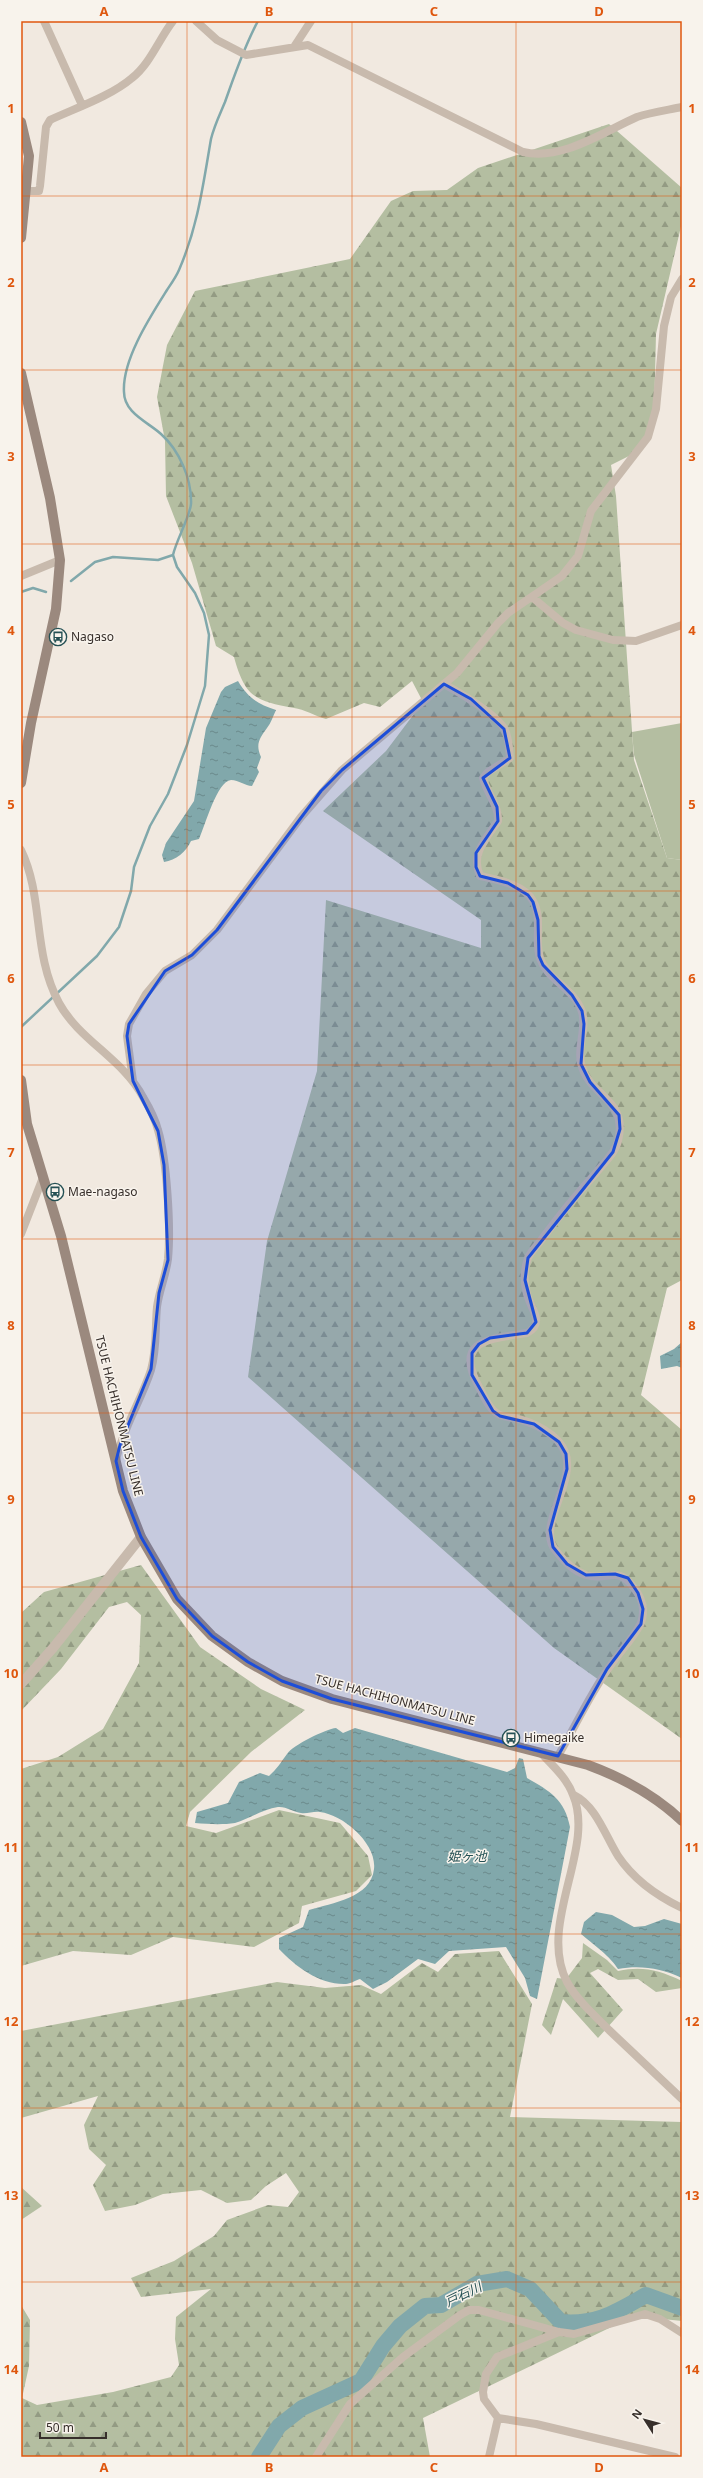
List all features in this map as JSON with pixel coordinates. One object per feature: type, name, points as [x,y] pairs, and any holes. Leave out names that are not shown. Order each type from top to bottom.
[{"type":"main road","points":[[21,122],[29,156],[27,191],[21,238]]},
{"type":"main road","points":[[21,373],[50,498],[60,560],[56,609],[30,723],[21,783]]},
{"type":"main road","name":"TSUE HACHIHONMATSU LINE","points":[[21,1080],[27,1124],[42,1180],[61,1236],[123,1491],[140,1537],[177,1599],[212,1636],[248,1662],[282,1681],[332,1699],[558,1756],[611,1774],[628,1782],[657,1800],[682,1821]]},
{"type":"street","points":[[44,21],[82,105]]},
{"type":"street","points":[[27,191],[38,191],[40,186],[46,127],[50,120],[97,99],[132,78],[147,61],[173,21]]},
{"type":"street","points":[[196,21],[217,40],[246,55],[308,45],[516,149],[530,154],[543,153],[590,142],[639,117],[682,107]]},
{"type":"street","points":[[294,47],[311,21]]},
{"type":"street","points":[[133,1081],[127,1036],[129,1024],[146,994],[165,971],[192,955],[217,930],[301,817],[337,775],[457,673],[498,623],[562,576],[578,556],[591,511],[648,437],[656,409],[664,326],[670,297],[682,279]]},
{"type":"street","points":[[21,576],[60,560]]},
{"type":"street","points":[[532,597],[563,623],[576,630],[613,640],[636,642],[682,625]]},
{"type":"street","points":[[444,684],[471,699],[489,714],[504,729],[508,741],[510,758],[488,772],[483,778],[485,788],[497,807],[498,821],[476,853],[476,867],[480,876],[508,883],[528,895],[533,902],[538,920],[539,956],[543,965],[572,995],[582,1012],[584,1024],[580,1048],[581,1064],[590,1082],[619,1115],[620,1129],[613,1152],[572,1200],[528,1258],[525,1280],[527,1294],[536,1313],[536,1322],[532,1330],[527,1333],[490,1338],[479,1344],[472,1353],[470,1362],[472,1375],[493,1411],[500,1416],[534,1424],[560,1442],[566,1454],[565,1476],[550,1530],[553,1547],[567,1564],[586,1576],[625,1576],[638,1593],[643,1609],[641,1624],[607,1669],[558,1756]]},
{"type":"street","points":[[21,850],[30,867],[38,934],[47,975],[60,1004],[72,1020],[133,1081],[142,1095],[158,1131],[164,1172],[168,1260],[159,1293],[156,1343],[151,1369],[120,1445],[116,1461]]},
{"type":"street","points":[[21,1234],[42,1180]]},
{"type":"street","points":[[21,1684],[53,1648],[140,1537]]},
{"type":"street","points":[[539,1751],[565,1780],[574,1795],[580,1819],[558,1938],[559,1960],[567,1982],[584,2005],[682,2098]]},
{"type":"street","points":[[574,1795],[585,1800],[619,1857],[634,1876],[657,1894],[682,1908]]},
{"type":"street","points":[[316,2457],[350,2404],[403,2357],[469,2310],[479,2310],[559,2332],[574,2334],[645,2314],[660,2319],[682,2333]]},
{"type":"street","points":[[559,2332],[497,2357],[486,2374],[483,2392],[484,2399],[498,2418],[536,2424],[675,2457]]},
{"type":"street","points":[[489,2457],[498,2418]]},
{"type":"highlighted area","points":[[444,684],[471,699],[504,729],[510,758],[483,778],[497,807],[498,821],[476,853],[476,867],[480,876],[508,883],[528,895],[533,902],[538,920],[539,956],[543,965],[572,995],[582,1011],[584,1024],[581,1064],[590,1082],[619,1115],[620,1129],[613,1152],[528,1258],[525,1280],[536,1322],[527,1333],[490,1338],[479,1344],[472,1353],[472,1375],[493,1411],[500,1416],[534,1424],[559,1442],[566,1454],[567,1469],[550,1530],[553,1547],[567,1564],[586,1575],[615,1574],[628,1578],[638,1593],[643,1609],[641,1624],[607,1669],[558,1756],[332,1699],[282,1681],[248,1662],[212,1636],[177,1599],[141,1537],[123,1491],[116,1461],[120,1445],[151,1369],[159,1293],[168,1260],[164,1165],[158,1131],[133,1081],[127,1036],[129,1024],[165,971],[192,955],[217,930],[321,791],[342,770]]},
{"type":"green space","points":[[609,124],[682,188],[682,222],[656,334],[654,417],[637,452],[611,465],[616,496],[634,760],[667,858],[682,860],[682,1280],[667,1288],[641,1395],[682,1430],[682,1739],[554,1648],[248,1377],[267,1241],[317,1071],[326,900],[481,948],[481,920],[323,811],[386,751],[423,702],[412,681],[380,707],[364,703],[326,719],[302,710],[270,703],[254,695],[243,681],[234,657],[216,646],[192,563],[166,496],[165,441],[157,397],[167,345],[195,291],[350,259],[391,201],[413,191],[447,190],[478,168]]},
{"type":"green space","points":[[682,723],[682,860],[667,858],[634,755],[632,732]]},
{"type":"green space","points":[[141,1565],[200,1647],[261,1689],[305,1710],[251,1752],[190,1812],[186,1826],[216,1833],[279,1810],[340,1823],[368,1856],[372,1875],[356,1891],[302,1906],[299,1923],[254,1947],[173,1937],[131,1955],[73,1951],[21,1966],[21,1769],[58,1757],[103,1729],[139,1663],[141,1615],[127,1602],[109,1607],[61,1669],[21,1711],[21,1613],[44,1592]]},
{"type":"green space","points":[[583,1943],[607,1960],[618,1971],[643,1969],[658,1972],[682,1981],[682,1988],[656,1992],[638,1979],[618,1980],[598,1969],[590,1973],[623,2010],[598,2038],[563,1999],[551,2035],[542,2025],[557,1978],[566,1979],[582,1958]]},
{"type":"green space","points":[[499,1951],[532,2004],[510,2117],[682,2122],[682,2321],[634,2316],[423,2418],[430,2457],[21,2457],[21,2305],[30,2320],[29,2366],[22,2398],[37,2405],[113,2392],[171,2377],[179,2365],[175,2339],[176,2317],[211,2289],[141,2297],[131,2278],[174,2261],[214,2236],[227,2220],[268,2205],[288,2207],[299,2192],[286,2173],[266,2186],[251,2200],[227,2203],[201,2190],[163,2194],[135,2205],[105,2211],[93,2185],[106,2165],[89,2149],[84,2125],[98,2096],[21,2118],[21,2031],[277,1982],[325,1988],[361,1985],[381,1994],[422,1963],[438,1972],[455,1954]]},
{"type":"green space","points":[[21,2187],[42,2206],[21,2220]]},
{"type":"water","points":[[238,681],[254,700],[276,710],[270,724],[259,741],[258,748],[261,757],[257,768],[259,772],[252,786],[234,780],[226,782],[216,796],[199,839],[191,841],[180,855],[164,862],[162,855],[166,843],[194,801],[206,728],[221,692],[225,687]]},
{"type":"water","points":[[682,1342],[682,1368],[677,1366],[661,1369],[660,1356],[674,1349]]},
{"type":"water","name":"姫ヶ池","points":[[336,1728],[343,1733],[355,1728],[507,1772],[515,1768],[519,1758],[523,1759],[527,1778],[543,1787],[560,1803],[568,1818],[570,1827],[537,1999],[530,1996],[525,1978],[506,1947],[449,1951],[435,1964],[418,1959],[387,1982],[373,1989],[360,1979],[346,1984],[336,1984],[318,1978],[309,1974],[279,1949],[279,1938],[303,1927],[309,1910],[349,1898],[366,1887],[371,1879],[374,1869],[374,1859],[365,1841],[357,1832],[339,1819],[329,1814],[320,1812],[301,1813],[284,1807],[278,1807],[235,1823],[220,1824],[195,1823],[197,1812],[228,1803],[239,1782],[260,1773],[269,1776],[290,1750],[318,1734]]},
{"type":"water","points":[[596,1912],[612,1915],[634,1927],[645,1926],[664,1919],[682,1924],[682,1978],[650,1968],[634,1967],[618,1969],[607,1955],[581,1934],[584,1922]]},
{"type":"waterway","points":[[21,1027],[97,956],[119,927],[131,891],[134,867],[150,826],[168,794],[187,745],[205,686],[209,635],[204,613],[195,593],[177,567],[173,555],[186,522],[191,504],[191,494],[187,475],[173,448],[161,434],[132,411],[128,406],[124,392],[127,366],[138,339],[179,270],[186,254],[199,205],[212,134],[244,51],[258,21]]},
{"type":"waterway","points":[[71,581],[95,562],[113,557],[158,560],[173,555]]},
{"type":"waterway","points":[[21,592],[33,588],[46,592]]},
{"type":"waterway","name":"戸石川","points":[[259,2457],[279,2426],[302,2408],[361,2381],[383,2346],[400,2326],[425,2306],[441,2305],[477,2284],[507,2279],[530,2289],[561,2322],[585,2321],[606,2316],[646,2295],[682,2308]]},
{"type":"place","name":"Nagaso","points":[[58,637]]},
{"type":"place","name":"Mae-nagaso","points":[[55,1192]]},
{"type":"place","name":"Himegaike","points":[[511,1738]]}]
